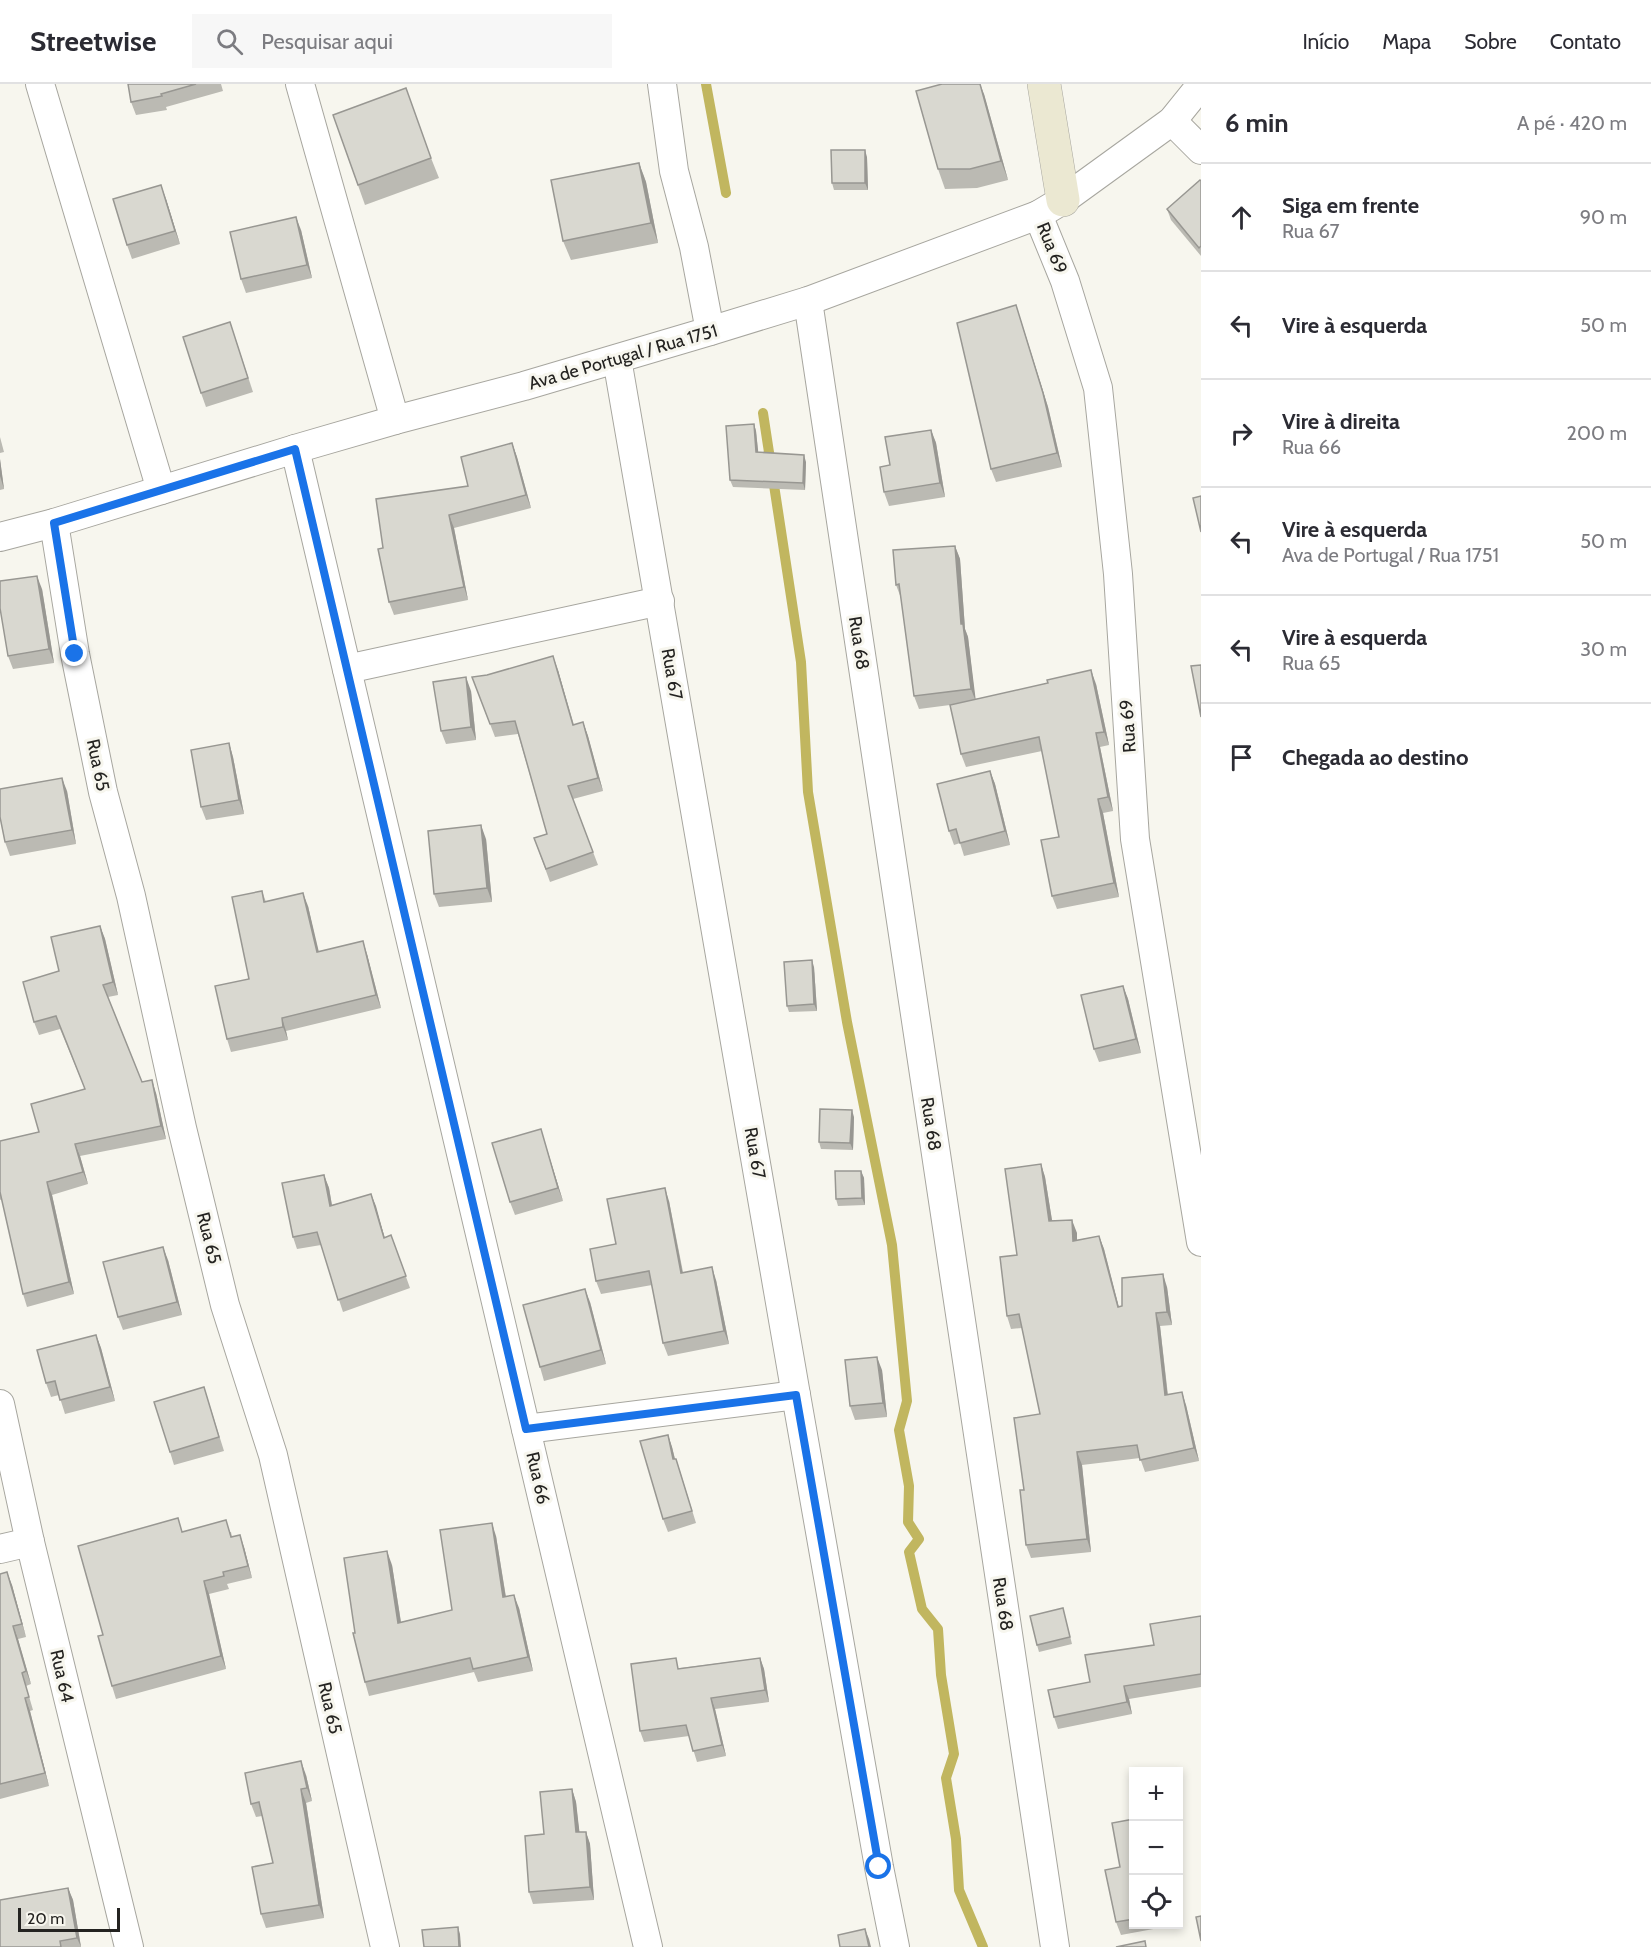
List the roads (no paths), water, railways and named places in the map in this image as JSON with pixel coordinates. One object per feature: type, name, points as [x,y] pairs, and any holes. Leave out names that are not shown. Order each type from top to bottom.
[{"type":"street","points":[[40,84],[161,490]]},
{"type":"street","points":[[300,84],[395,420]]},
{"type":"street","points":[[662,84],[674,171],[694,247],[710,331]]},
{"type":"street","points":[[1044,84],[1050,208]]},
{"type":"street","name":"Ava de Portugal / Rua 1751","points":[[0,537],[54,523],[395,420],[524,386],[808,301],[1050,208],[1172,121],[1201,85]]},
{"type":"street","points":[[1172,121],[1201,150]]},
{"type":"street","name":"Rua 69","points":[[1050,208],[1065,281],[1098,388],[1118,574],[1135,839],[1201,1242]]},
{"type":"street","name":"Rua 68","points":[[808,301],[1055,1947]]},
{"type":"street","name":"Rua 67","points":[[617,358],[796,1395],[895,1947]]},
{"type":"street","name":"Rua 66","points":[[295,449],[648,1947]]},
{"type":"street","name":"Rua 65","points":[[54,523],[75,654],[103,792],[131,896],[182,1128],[225,1305],[273,1455],[384,1947]]},
{"type":"street","points":[[347,669],[660,601]]},
{"type":"street","points":[[526,1429],[796,1395]]},
{"type":"street","name":"Rua 64","points":[[0,1404],[30,1542],[129,1947]]},
{"type":"street","points":[[0,1550],[30,1542]]},
{"type":"waterway","points":[[706,84],[726,193]]},
{"type":"waterway","points":[[763,413],[801,662],[808,792],[847,1022],[892,1245],[907,1401],[899,1430],[909,1486],[908,1522],[919,1539],[909,1552],[922,1609],[938,1629],[941,1675],[954,1754],[946,1778],[956,1839],[959,1890],[983,1947]]}]
